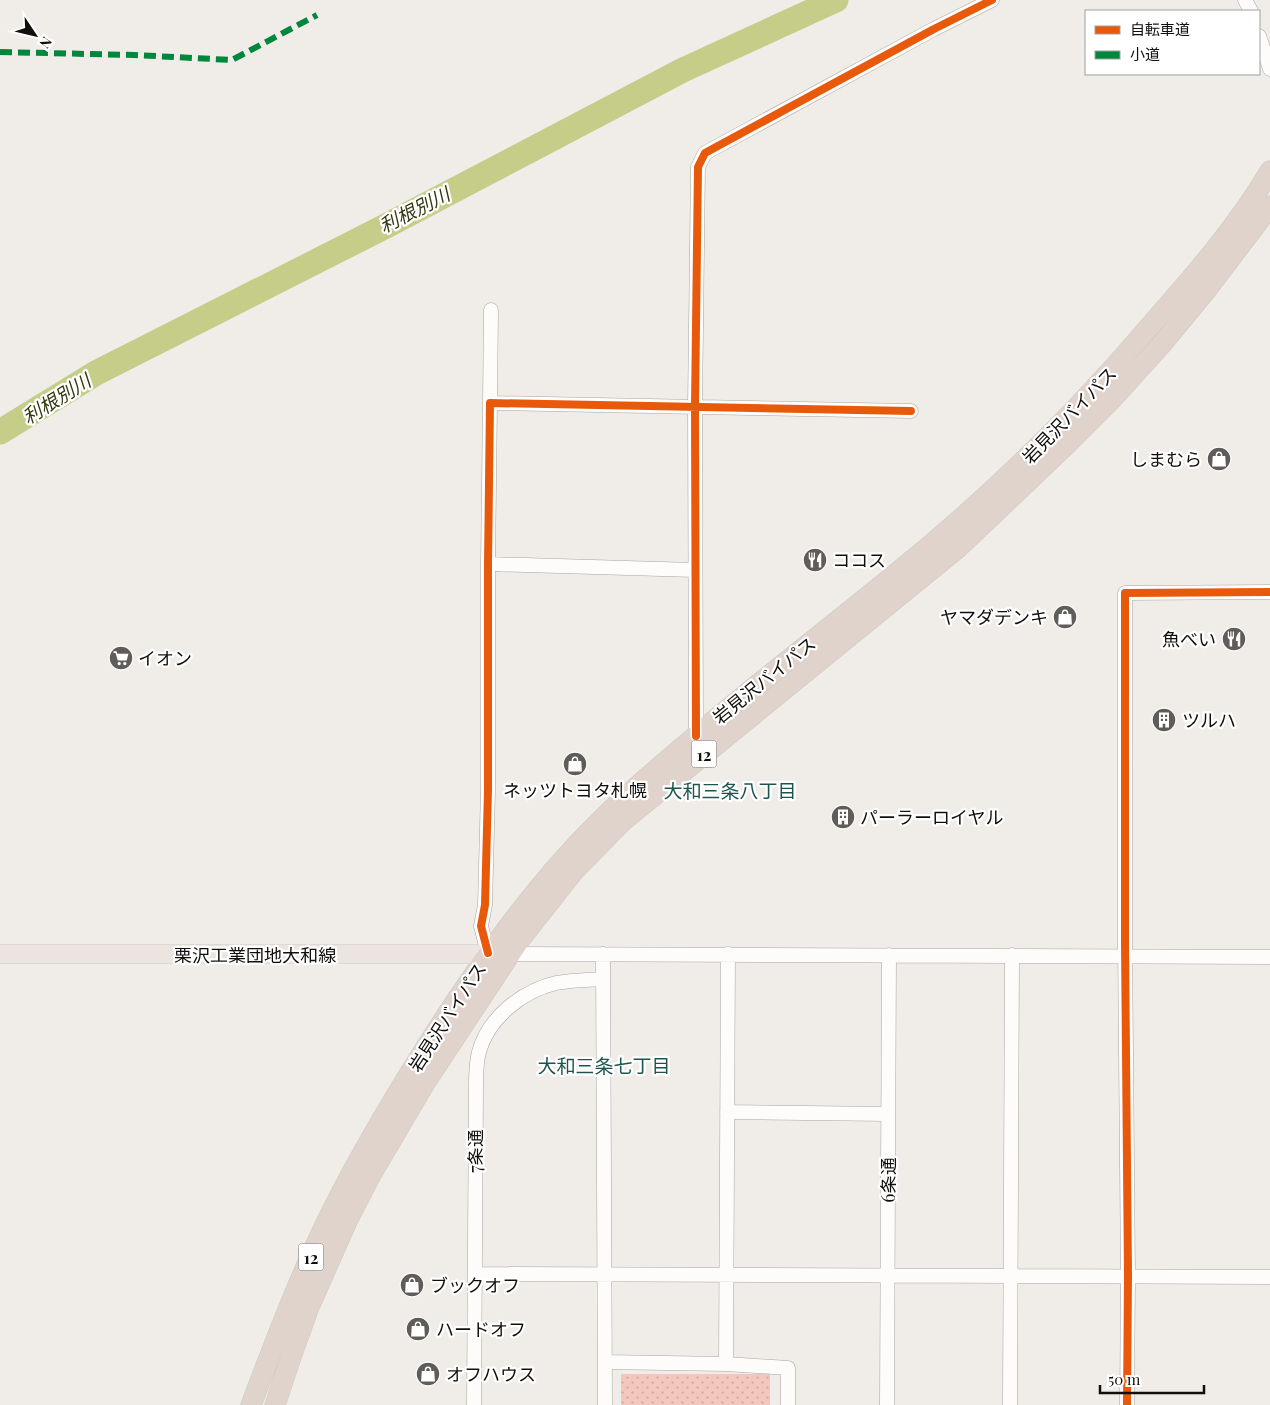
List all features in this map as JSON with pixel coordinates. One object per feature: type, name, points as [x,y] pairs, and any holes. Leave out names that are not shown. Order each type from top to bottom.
[{"type":"highway","name":"岩見沢バイパス","points":[[251,1405],[303,1274],[330,1215],[384,1115],[488,953],[554,871],[593,828],[633,789],[931,545],[1010,474],[1100,385],[1125,357],[1197,272],[1252,199],[1270,171]]},
{"type":"highway","name":"岩見沢バイパス","points":[[275,1405],[309,1307],[348,1219],[372,1173],[425,1083],[510,954],[573,872],[624,820],[959,547],[1062,450],[1161,345],[1208,288],[1270,206]]},
{"type":"main road","name":"栗沢工業団地大和線","points":[[0,954],[510,954]]},
{"type":"street","points":[[696,736],[695,406],[698,167],[705,153],[934,29],[992,0]]},
{"type":"street","points":[[1260,39],[1270,69]]},
{"type":"street","points":[[488,953],[481,926],[484,905],[488,790],[491,310]]},
{"type":"street","points":[[490,403],[911,411]]},
{"type":"street","points":[[488,564],[695,570]]},
{"type":"street","points":[[1127,1405],[1125,593],[1270,592]]},
{"type":"street","points":[[510,954],[1270,957]]},
{"type":"street","points":[[603,954],[605,1405]]},
{"type":"street","points":[[726,1364],[728,954]]},
{"type":"street","name":"6条通","points":[[887,1405],[889,955]]},
{"type":"street","points":[[1010,1405],[1012,956]]},
{"type":"street","name":"7条通","points":[[474,1405],[476,1071],[479,1052],[495,1020],[525,996],[556,983],[602,979]]},
{"type":"street","points":[[727,1112],[888,1114]]},
{"type":"street","points":[[475,1274],[1270,1277]]},
{"type":"street","points":[[605,1362],[726,1364],[788,1368],[788,1405]]},
{"type":"shaded area","points":[[621,1374],[770,1374],[770,1405],[621,1405]]},
{"type":"waterway","name":"利根別川","points":[[0,432],[96,373],[384,227],[683,70],[836,0]]},
{"type":"marked path","points":[[0,52],[134,55],[232,60],[317,15]]},
{"type":"cycle path","points":[[696,736],[695,406],[698,167],[705,153],[934,29],[992,0]]},
{"type":"cycle path","points":[[488,953],[481,926],[485,905],[488,790],[490,403],[911,411]]},
{"type":"cycle path","points":[[1127,1405],[1125,593],[1270,592]]},
{"type":"place","name":"しまむら","points":[[1219,459]]},
{"type":"place","name":"ココス","points":[[815,560]]},
{"type":"place","name":"ヤマダデンキ","points":[[1065,617]]},
{"type":"place","name":"魚べい","points":[[1234,639]]},
{"type":"place","name":"イオン","points":[[121,658]]},
{"type":"place","name":"ツルハ","points":[[1164,720]]},
{"type":"place","name":"ネッツトヨタ札幌","points":[[575,764]]},
{"type":"place","name":"パーラーロイヤル","points":[[843,817]]},
{"type":"place","name":"ブックオフ","points":[[412,1285]]},
{"type":"place","name":"ハードオフ","points":[[418,1329]]},
{"type":"place","name":"オフハウス","points":[[428,1374]]},
{"type":"district","name":"大和三条八丁目","points":[[730,790]]},
{"type":"district","name":"大和三条七丁目","points":[[604,1065]]}]
